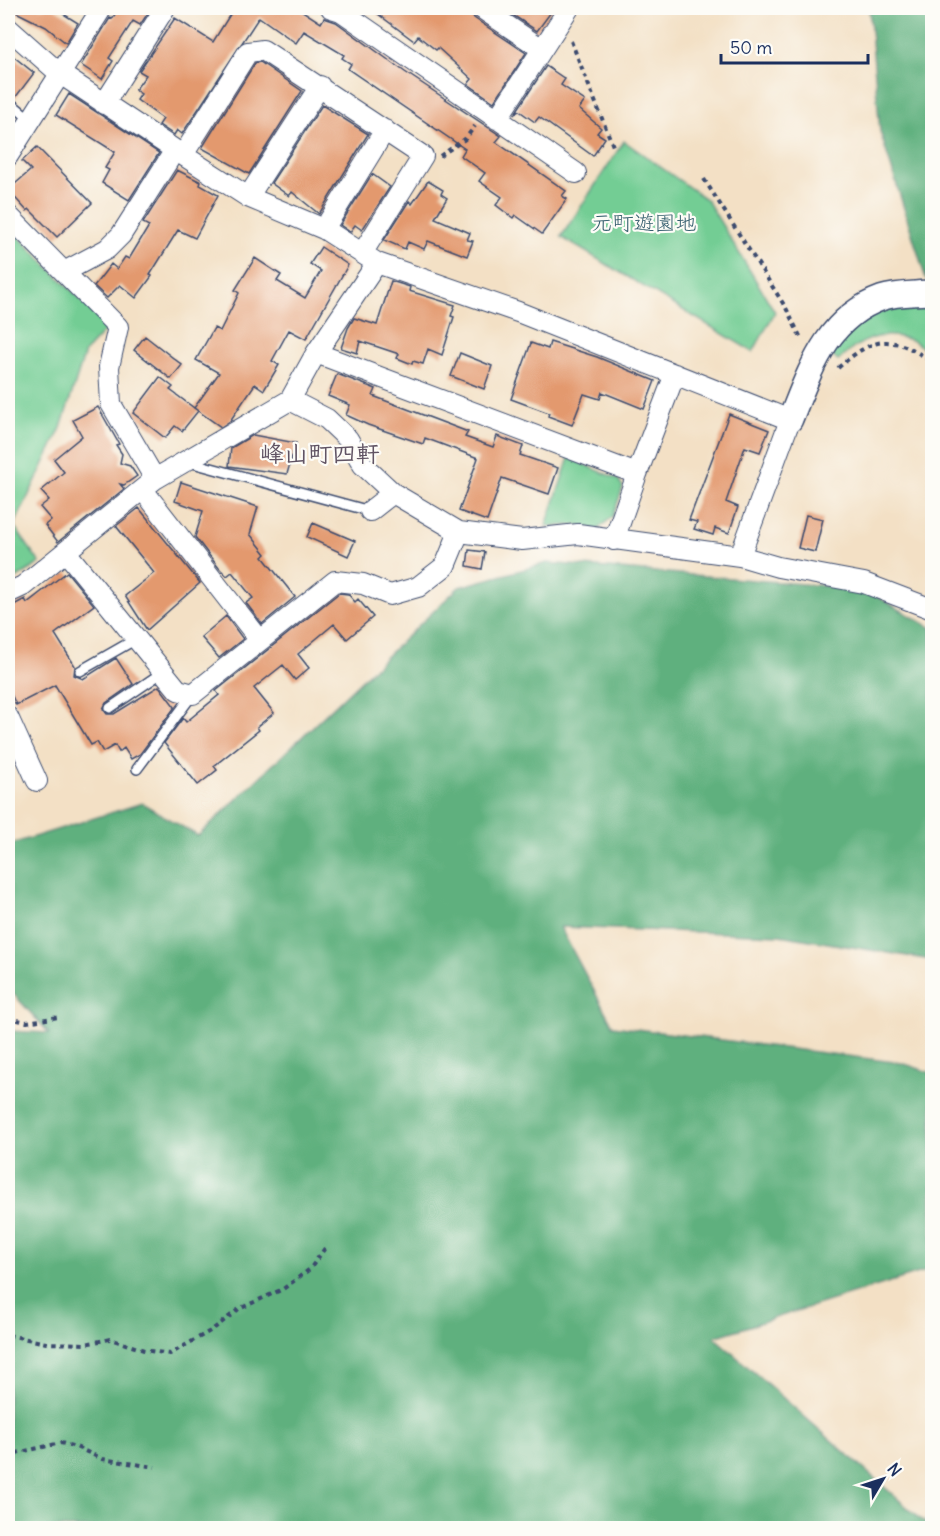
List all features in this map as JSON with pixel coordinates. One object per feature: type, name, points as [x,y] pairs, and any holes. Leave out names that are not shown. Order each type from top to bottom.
[{"type":"street","points":[[8,156],[102,8]]},
{"type":"street","points":[[104,104],[165,8]]},
{"type":"street","points":[[331,8],[341,11],[576,173]]},
{"type":"street","points":[[481,8],[542,49]]},
{"type":"street","points":[[492,115],[542,49],[569,8]]},
{"type":"street","points":[[8,28],[59,74],[248,197],[324,229],[370,257],[518,312],[790,420]]},
{"type":"street","points":[[8,593],[23,586],[149,485],[189,462],[232,432],[290,400],[370,257],[423,156],[263,50],[248,52],[121,235],[108,249],[64,272]]},
{"type":"street","points":[[248,197],[320,86]]},
{"type":"street","points":[[324,229],[385,130]]},
{"type":"street","points":[[8,215],[118,327],[109,367],[111,404],[149,485],[259,639]]},
{"type":"street","points":[[740,556],[790,420],[820,349],[848,317],[882,298],[933,292]]},
{"type":"street","points":[[316,353],[637,474]]},
{"type":"street","points":[[614,540],[675,374]]},
{"type":"street","points":[[290,400],[327,419],[348,439],[363,465],[393,493],[459,532],[522,540],[578,534],[740,556],[778,567],[864,583],[933,609]]},
{"type":"street","points":[[370,511],[393,493]]},
{"type":"street","points":[[66,552],[178,690],[193,694],[259,639],[335,581],[363,584],[390,595],[418,587],[445,566],[459,532]]},
{"type":"street","points":[[8,717],[37,781]]},
{"type":"lane","points":[[8,101],[30,119]]},
{"type":"lane","points":[[189,462],[370,511]]},
{"type":"lane","points":[[80,671],[136,639]]},
{"type":"lane","points":[[110,708],[163,672]]},
{"type":"lane","points":[[137,769],[193,694]]},
{"type":"path","points":[[557,26],[570,40],[613,146]]},
{"type":"path","points":[[423,156],[443,156],[492,115]]},
{"type":"path","points":[[704,179],[786,308],[814,363]]},
{"type":"path","points":[[832,378],[837,369],[859,349],[885,341],[908,345],[933,362]]},
{"type":"path","points":[[8,1018],[27,1022],[59,1017]]},
{"type":"path","points":[[8,1335],[46,1343],[85,1344],[110,1339],[144,1350],[170,1354],[212,1330],[239,1309],[283,1289],[310,1269],[325,1248]]},
{"type":"path","points":[[8,1458],[15,1453],[61,1443],[76,1447],[102,1460],[155,1467]]},
{"type":"green space","points":[[869,8],[932,8],[932,280],[926,279],[880,131]]},
{"type":"green space","name":"元町遊園地","points":[[624,141],[707,200],[775,312],[753,352],[561,237]]},
{"type":"green space","points":[[8,226],[108,327],[85,352],[61,428],[14,526],[40,563],[8,584]]},
{"type":"green space","points":[[932,301],[932,355],[911,340],[888,336],[862,343],[838,361],[830,354],[854,329],[874,315],[885,310]]},
{"type":"green space","points":[[569,458],[618,479],[623,487],[613,516],[597,530],[579,525],[546,526]]},
{"type":"green space","points":[[547,563],[864,589],[932,628],[932,960],[779,935],[560,927],[613,1026],[902,1063],[932,1073],[932,1269],[714,1337],[924,1522],[932,1518],[932,1528],[8,1528],[8,1031],[49,1033],[8,988],[8,845],[142,803],[198,836],[459,587]]},
{"type":"building","points":[[8,8],[54,8],[78,23],[66,43],[46,27]]},
{"type":"building","points":[[114,8],[150,10],[140,25],[133,21],[109,58],[113,61],[102,79],[81,65],[110,18],[112,19],[117,11]]},
{"type":"building","points":[[234,8],[298,8],[321,23],[324,18],[336,22],[405,72],[501,136],[496,142],[566,191],[562,196],[567,199],[542,234],[515,215],[513,218],[496,205],[502,197],[479,181],[485,173],[461,156],[465,149],[348,69],[351,64],[342,58],[344,55],[304,31],[296,43],[259,17],[182,134],[177,130],[174,135],[159,125],[163,119],[137,100],[141,94],[135,90],[146,75],[139,71],[175,18],[213,42]]},
{"type":"building","points":[[370,8],[469,8],[474,18],[526,53],[494,102],[468,84],[472,79],[438,48],[436,50],[418,36],[414,41]]},
{"type":"building","points":[[502,8],[554,8],[537,31]]},
{"type":"building","points":[[8,52],[34,73],[15,98],[8,94]]},
{"type":"building","points":[[260,62],[302,91],[249,174],[202,148],[255,63]]},
{"type":"building","points":[[546,66],[565,79],[561,85],[585,101],[579,109],[601,128],[597,133],[605,138],[593,156],[539,117],[535,122],[518,110],[514,115]]},
{"type":"building","points":[[69,94],[159,153],[129,200],[102,183],[109,170],[105,168],[115,152],[56,115]]},
{"type":"building","points":[[322,105],[368,134],[319,214],[292,192],[289,196],[271,183]]},
{"type":"building","points":[[37,147],[92,203],[57,237],[29,209],[27,211],[8,190],[31,170],[22,161]]},
{"type":"building","points":[[177,170],[201,182],[200,185],[218,195],[195,238],[178,230],[150,275],[152,276],[136,298],[120,285],[107,298],[94,286],[111,264],[117,269],[125,257],[129,259],[149,226],[143,223]]},
{"type":"building","points":[[372,174],[390,187],[362,230],[355,225],[350,232],[340,225]]},
{"type":"building","points":[[428,181],[443,190],[441,194],[447,198],[435,218],[470,233],[467,240],[473,241],[467,256],[428,241],[424,249],[408,242],[405,249],[384,240],[409,201],[412,204]]},
{"type":"building","points":[[321,247],[348,265],[306,339],[289,330],[272,361],[279,365],[264,390],[255,384],[230,421],[221,427],[194,408],[219,373],[196,360],[214,328],[220,331],[239,293],[235,290],[255,258],[281,275],[277,281],[305,298],[321,271],[310,264]]},
{"type":"building","points":[[391,281],[410,287],[409,291],[455,305],[451,316],[454,317],[442,355],[428,349],[423,364],[413,361],[412,364],[397,358],[399,354],[360,341],[357,353],[341,348],[354,318],[377,325]]},
{"type":"building","points":[[145,336],[182,365],[171,379],[134,350]]},
{"type":"building","points":[[550,342],[597,357],[655,381],[644,409],[602,392],[600,399],[584,394],[572,425],[548,416],[549,413],[511,399],[531,343],[548,349]]},
{"type":"building","points":[[460,353],[492,366],[484,389],[451,376]]},
{"type":"building","points":[[337,374],[376,389],[373,396],[468,432],[465,437],[493,447],[497,436],[523,446],[520,455],[558,468],[549,494],[502,478],[487,521],[459,511],[478,458],[425,438],[423,444],[346,415],[350,405],[328,396]]},
{"type":"building","points":[[160,377],[173,387],[170,390],[198,411],[182,431],[175,426],[165,438],[133,413]]},
{"type":"building","points":[[98,407],[119,444],[116,445],[122,454],[120,463],[130,466],[137,476],[124,485],[120,484],[124,489],[58,542],[45,525],[51,520],[40,507],[49,500],[41,491],[64,472],[54,459],[82,436],[73,420]]},
{"type":"building","points":[[729,414],[769,430],[760,452],[745,447],[726,502],[738,507],[729,533],[715,528],[713,535],[694,529],[697,522],[689,520]]},
{"type":"building","points":[[253,435],[296,443],[287,474],[229,466],[231,448]]},
{"type":"building","points":[[181,482],[258,507],[250,534],[266,554],[263,557],[295,597],[262,624],[246,603],[253,598],[232,572],[227,576],[219,568],[195,537],[203,511],[175,501]]},
{"type":"building","points":[[139,508],[200,583],[147,630],[125,596],[154,573],[116,526]]},
{"type":"building","points":[[806,515],[823,519],[815,552],[798,548]]},
{"type":"building","points":[[313,523],[355,541],[348,556],[307,537]]},
{"type":"building","points":[[469,550],[485,552],[482,569],[467,566]]},
{"type":"building","points":[[67,572],[94,605],[55,634],[75,666],[74,675],[83,679],[116,658],[133,684],[106,703],[103,709],[107,714],[114,714],[159,686],[175,707],[140,754],[131,759],[124,748],[119,752],[115,745],[103,752],[97,742],[91,745],[55,685],[16,705],[8,687],[8,608],[25,599],[27,603]]},
{"type":"building","points":[[339,593],[348,594],[355,602],[358,599],[373,617],[347,639],[334,624],[298,654],[309,668],[295,680],[283,665],[254,688],[274,713],[257,727],[259,730],[214,766],[217,770],[198,785],[164,743],[183,718],[186,722],[219,695],[216,691]]},
{"type":"building","points":[[226,616],[243,639],[219,658],[201,637]]},
{"type":"district","name":"峰山町四軒","points":[[320,453]]}]
